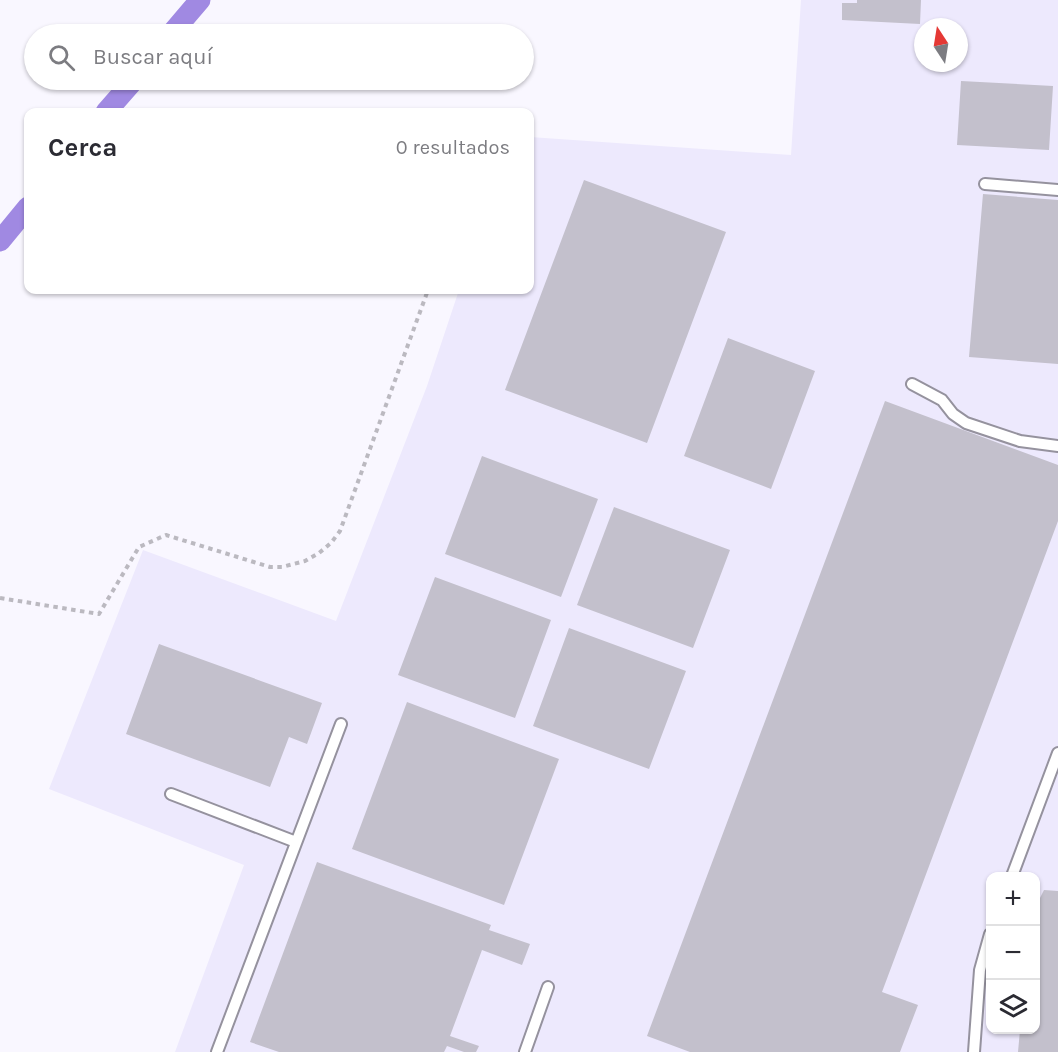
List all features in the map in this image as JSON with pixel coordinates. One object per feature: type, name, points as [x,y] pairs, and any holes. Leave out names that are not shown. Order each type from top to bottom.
[{"type":"lane","points":[[985,184],[1058,190]]},
{"type":"lane","points":[[912,384],[942,399],[953,414],[966,423],[1020,441],[1058,446]]},
{"type":"lane","points":[[217,1052],[341,724]]},
{"type":"lane","points":[[1013,872],[1058,753]]},
{"type":"lane","points":[[171,794],[296,842]]},
{"type":"lane","points":[[974,1052],[980,970],[986,948]]},
{"type":"lane","points":[[525,1052],[548,987]]},
{"type":"path","points":[[0,598],[99,614],[139,547],[166,535],[270,567],[294,564],[319,553],[340,531],[427,294]]},
{"type":"shaded area","points":[[801,0],[1058,0],[1058,1052],[175,1052],[244,865],[49,789],[143,550],[336,621],[427,386],[458,294],[534,294],[534,137],[791,155]]},
{"type":"building","points":[[857,0],[921,0],[920,18],[914,18],[914,24],[842,20],[842,3],[857,3]]},
{"type":"building","points":[[961,81],[1053,86],[1049,150],[957,145]]},
{"type":"building","points":[[584,180],[726,232],[647,443],[505,390]]},
{"type":"building","points":[[983,194],[1058,200],[1058,364],[969,357]]},
{"type":"building","points":[[728,338],[815,371],[771,489],[684,456]]},
{"type":"building","points":[[885,401],[1058,465],[1058,521],[882,992],[918,1005],[900,1052],[690,1052],[647,1036]]},
{"type":"building","points":[[482,456],[598,499],[561,597],[445,554]]},
{"type":"building","points":[[614,507],[730,550],[693,648],[577,605]]},
{"type":"building","points":[[435,577],[551,620],[515,718],[398,675]]},
{"type":"building","points":[[569,628],[686,671],[649,769],[533,726]]},
{"type":"building","points":[[159,644],[322,703],[307,744],[289,737],[270,787],[126,734]]},
{"type":"building","points":[[407,702],[559,759],[504,905],[352,849]]},
{"type":"building","points":[[317,862],[491,925],[489,930],[530,944],[522,965],[482,950],[450,1036],[479,1046],[476,1052],[464,1052],[447,1046],[444,1052],[279,1052],[250,1042]]},
{"type":"building","points":[[1044,890],[1058,891],[1058,1052],[1018,1052],[1020,1034],[1040,1034],[1040,898]]},
{"type":"waterway","points":[[180,24],[200,0]]},
{"type":"waterway","points":[[110,108],[125,90]]},
{"type":"waterway","points":[[0,241],[24,212]]}]
